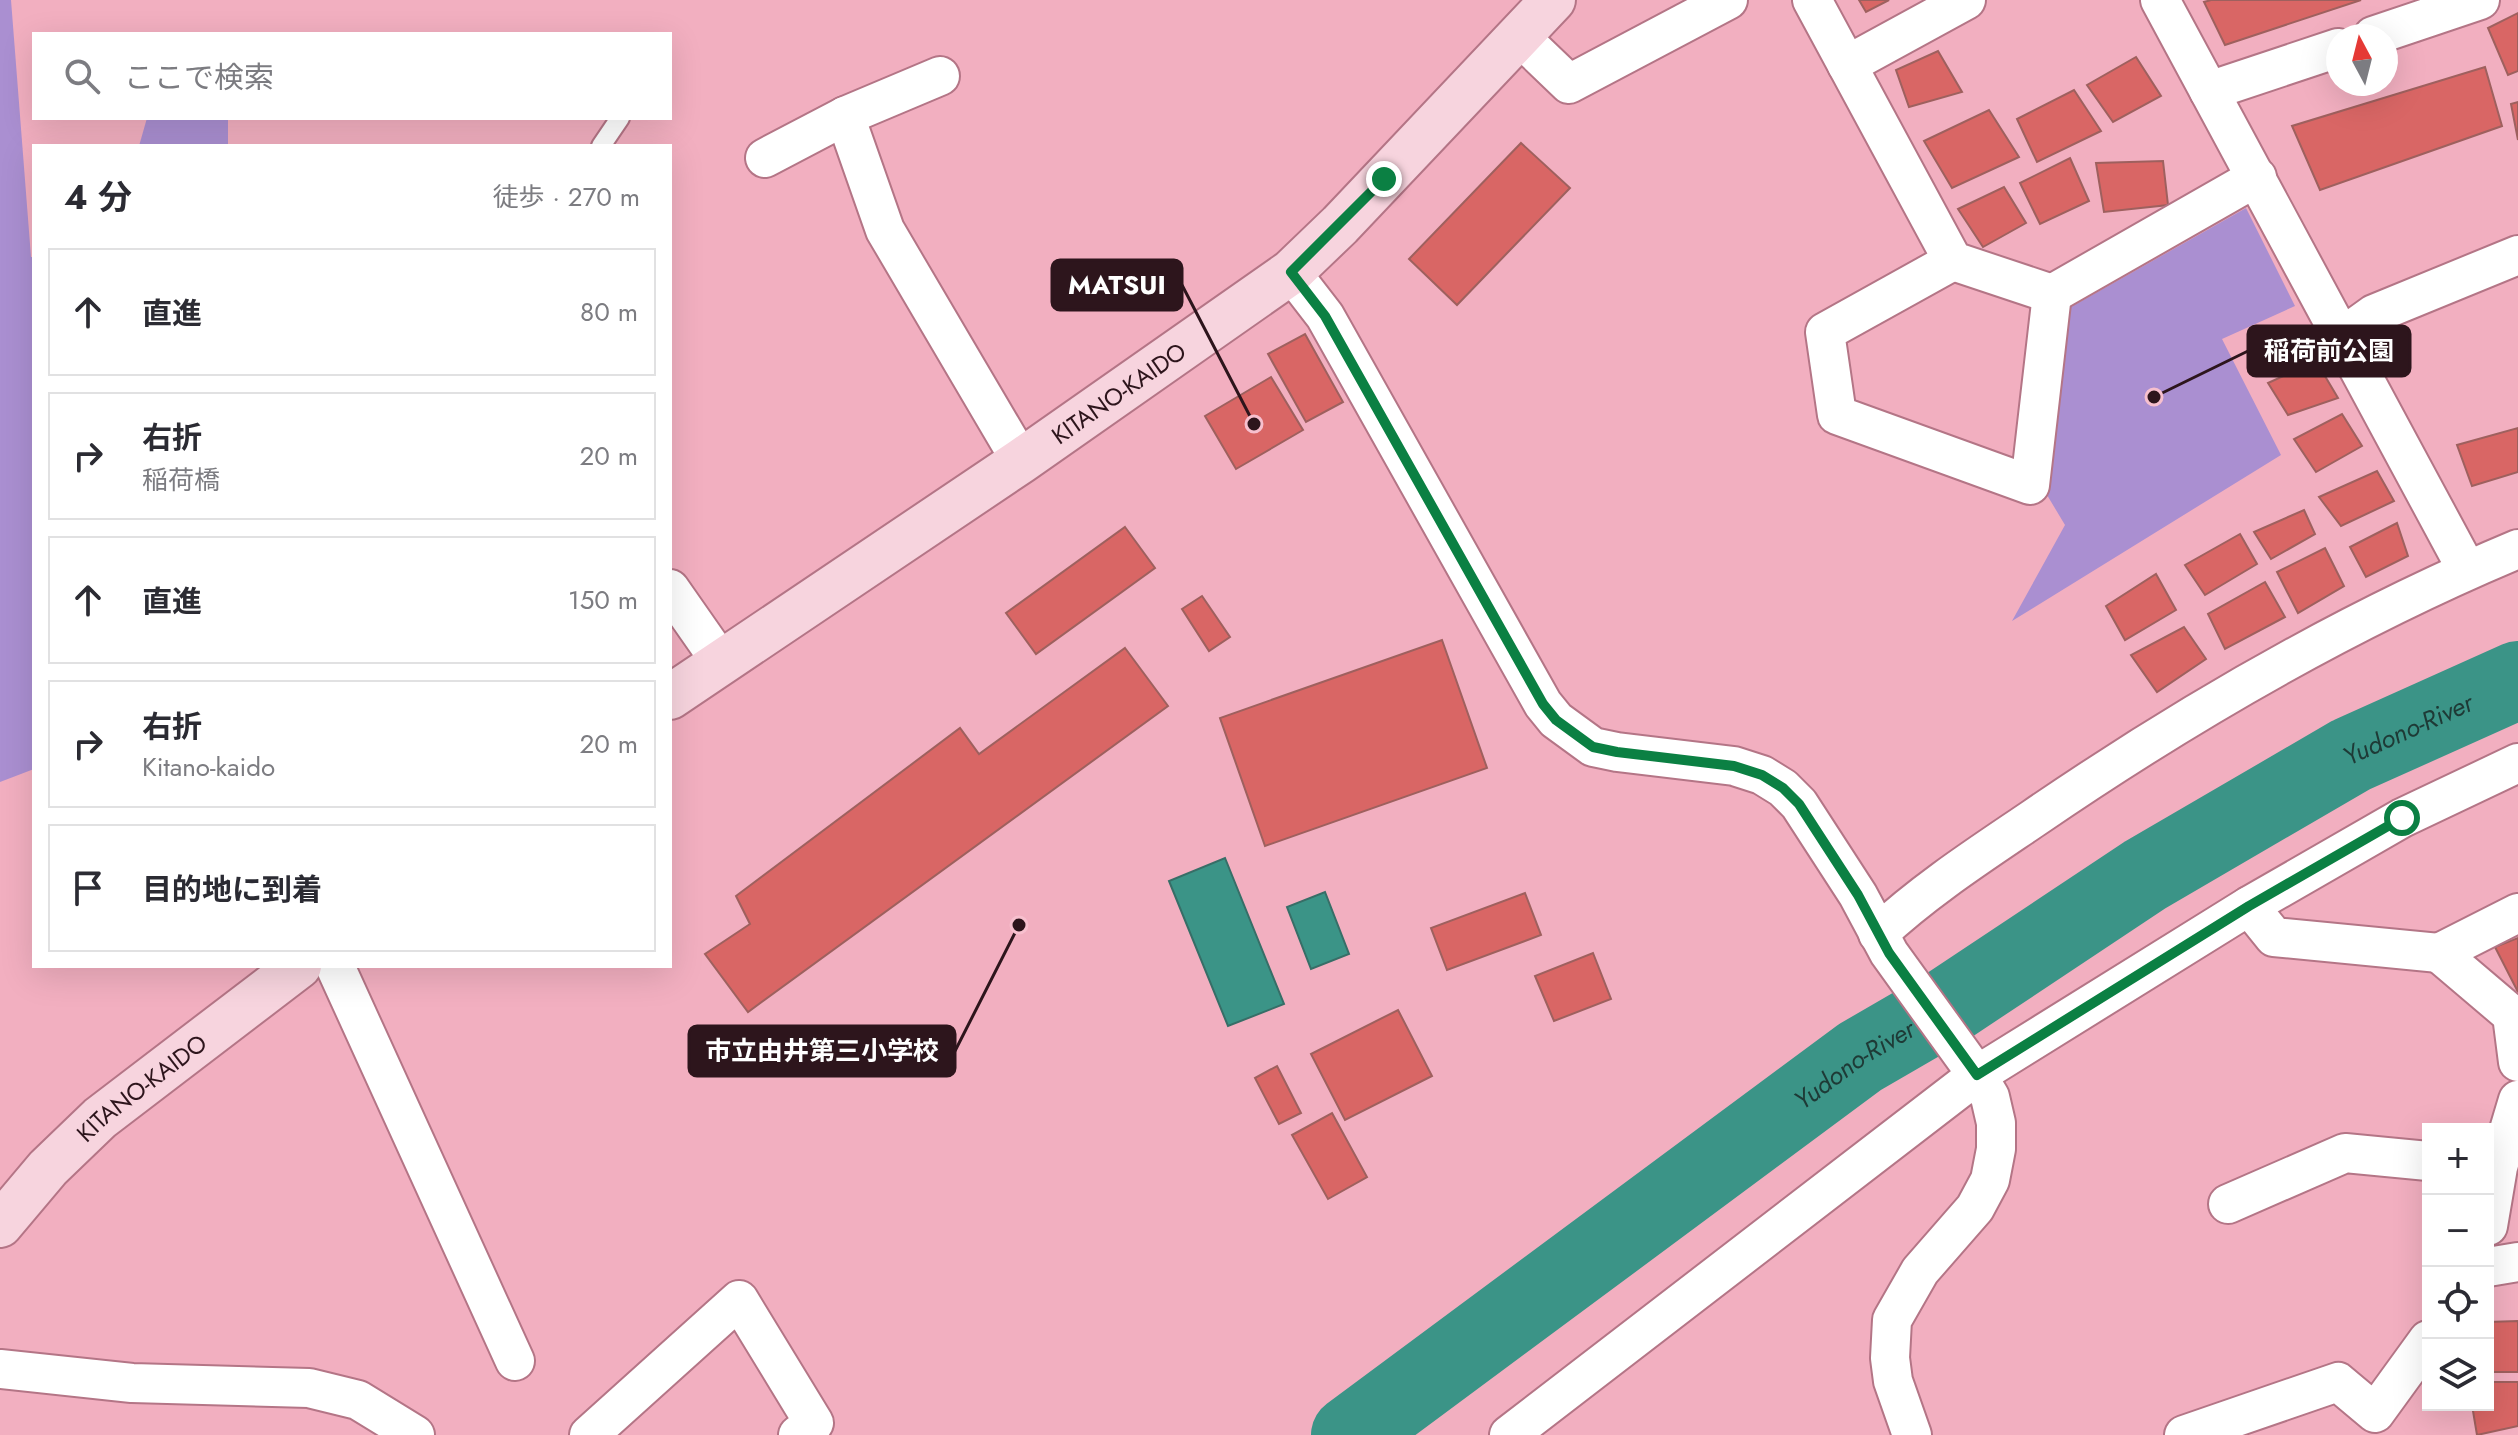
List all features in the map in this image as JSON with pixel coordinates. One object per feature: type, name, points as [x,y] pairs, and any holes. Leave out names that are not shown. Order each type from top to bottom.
[{"type":"main road","name":"KITANO-KAIDO","points":[[672,696],[1021,461],[1291,272],[1340,225],[1553,0]]},
{"type":"main road","name":"KITANO-KAIDO","points":[[0,1225],[48,1168],[100,1118],[296,968]]},
{"type":"street","points":[[1520,37],[1569,84],[1728,0]]},
{"type":"street","points":[[1812,0],[1953,261],[2052,294],[2257,177]]},
{"type":"street","points":[[1847,65],[1966,0]]},
{"type":"street","points":[[2160,0],[2467,570]]},
{"type":"street","points":[[2398,28],[2480,0]]},
{"type":"street","points":[[2209,91],[2326,52]]},
{"type":"street","points":[[765,158],[845,116],[940,76]]},
{"type":"street","points":[[845,116],[885,230],[1021,461]]},
{"type":"street","points":[[2342,337],[2374,314],[2518,255]]},
{"type":"street","points":[[1953,261],[1825,332],[1837,415],[2030,485],[2052,294]]},
{"type":"street","points":[[1291,272],[1325,316],[1512,650],[1543,704],[1556,720],[1593,747],[1734,766],[1762,775],[1783,788],[1806,815],[1858,895],[1883,944],[1990,1097],[1996,1123],[1996,1149],[1990,1180],[1975,1208],[1920,1271],[1892,1320],[1890,1346],[1893,1381],[1912,1435]]},
{"type":"street","points":[[1883,944],[1900,913],[2105,770],[2258,678],[2467,570],[2518,549]]},
{"type":"street","points":[[672,592],[721,662]]},
{"type":"street","points":[[1509,1435],[1974,1071],[2402,818],[2518,763]]},
{"type":"street","points":[[2249,906],[2274,937],[2439,953],[2518,913]]},
{"type":"street","points":[[2439,953],[2512,1015],[2518,1062]]},
{"type":"street","points":[[336,968],[515,1361]]},
{"type":"street","points":[[2494,1164],[2518,1100]]},
{"type":"street","points":[[2228,1204],[2345,1153],[2422,1160]]},
{"type":"street","points":[[2494,1266],[2518,1262]]},
{"type":"street","points":[[589,1435],[739,1300],[814,1423],[798,1435]]},
{"type":"street","points":[[2184,1435],[2338,1382],[2376,1424],[2422,1350]]},
{"type":"street","points":[[0,1369],[132,1383],[309,1388],[358,1400],[415,1435]]},
{"type":"lane","points":[[602,144],[619,120]]},
{"type":"shaded area","points":[[0,0],[11,0],[32,257],[32,770],[0,782]]},
{"type":"shaded area","points":[[146,120],[228,120],[228,144],[140,144]]},
{"type":"shaded area","points":[[2246,208],[2295,306],[2222,339],[2281,455],[2012,621],[2065,525],[2041,485],[2071,307]]},
{"type":"shaded area","points":[[1225,858],[1284,1004],[1228,1026],[1169,881]]},
{"type":"shaded area","points":[[1325,892],[1349,954],[1311,969],[1287,907]]},
{"type":"building","points":[[1859,0],[1889,0],[1866,12]]},
{"type":"building","points":[[2361,0],[2225,45],[2204,2]]},
{"type":"building","points":[[2518,13],[2518,71],[2508,75],[2488,28]]},
{"type":"building","points":[[1938,51],[1962,92],[1909,107],[1896,70]]},
{"type":"building","points":[[2136,57],[2161,96],[2113,122],[2087,85]]},
{"type":"building","points":[[2485,67],[2502,126],[2320,190],[2292,126]]},
{"type":"building","points":[[2074,90],[2101,131],[2037,162],[2017,119]]},
{"type":"building","points":[[2518,102],[2518,140],[2511,104]]},
{"type":"building","points":[[1989,110],[2019,157],[1952,188],[1924,141]]},
{"type":"building","points":[[1521,143],[1570,188],[1457,305],[1409,259]]},
{"type":"building","points":[[2070,158],[2089,201],[2040,224],[2020,183]]},
{"type":"building","points":[[2163,161],[2168,205],[2104,212],[2096,163]]},
{"type":"building","points":[[2004,187],[2026,223],[1983,247],[1958,209]]},
{"type":"building","points":[[1305,334],[1343,402],[1306,422],[1268,354]]},
{"type":"building","points":[[2316,361],[2338,398],[2288,415],[2268,383]]},
{"type":"building","points":[[1271,377],[1303,430],[1236,469],[1205,416]]},
{"type":"building","points":[[2342,414],[2362,446],[2316,472],[2294,439]]},
{"type":"building","points":[[2518,428],[2518,472],[2472,486],[2457,445]]},
{"type":"building","points":[[2377,471],[2394,501],[2341,526],[2319,497]]},
{"type":"building","points":[[2304,510],[2315,534],[2271,559],[2254,532]]},
{"type":"building","points":[[2397,523],[2408,556],[2366,577],[2350,547]]},
{"type":"building","points":[[1125,527],[1155,568],[1036,654],[1006,613]]},
{"type":"building","points":[[2240,534],[2257,564],[2205,595],[2185,565]]},
{"type":"building","points":[[2325,548],[2344,586],[2298,613],[2277,572]]},
{"type":"building","points":[[2156,574],[2176,610],[2125,640],[2106,606]]},
{"type":"building","points":[[2265,582],[2285,617],[2225,649],[2208,614]]},
{"type":"building","points":[[1202,596],[1230,637],[1209,651],[1182,609]]},
{"type":"building","points":[[2184,627],[2206,659],[2157,692],[2131,655]]},
{"type":"building","points":[[1442,640],[1487,768],[1265,846],[1220,718]]},
{"type":"building","points":[[1125,648],[1168,706],[748,1012],[705,954],[750,924],[736,896],[960,728],[979,754]]},
{"type":"building","points":[[1525,893],[1541,935],[1447,970],[1431,928]]},
{"type":"building","points":[[2518,938],[2518,992],[2495,947]]},
{"type":"building","points":[[1593,953],[1611,999],[1554,1021],[1535,976]]},
{"type":"building","points":[[1398,1010],[1432,1076],[1345,1120],[1311,1054]]},
{"type":"building","points":[[1277,1066],[1301,1113],[1279,1124],[1255,1078]]},
{"type":"building","points":[[1332,1113],[1367,1177],[1328,1199],[1292,1135]]},
{"type":"building","points":[[2518,1321],[2518,1372],[2494,1372],[2494,1322]]},
{"type":"building","points":[[2494,1382],[2518,1382],[2518,1426],[2477,1435],[2473,1411],[2494,1411]]},
{"type":"waterway","name":"Yudono-River","points":[[1350,1435],[1860,1057],[1948,1006],[2145,875],[2351,755],[2518,680]]},
{"type":"place","name":"稲荷前公園","points":[[2154,397]]},
{"type":"place","name":"MATSUI","points":[[1254,424]]},
{"type":"place","name":"市立由井第三小学校","points":[[1019,925]]},
{"type":"route","points":[[1384,179],[1291,272],[1325,316],[1543,704],[1556,720],[1593,747],[1734,766],[1762,775],[1783,788],[1799,804],[1858,895],[1889,953],[1977,1075],[2249,906],[2402,818]]}]
